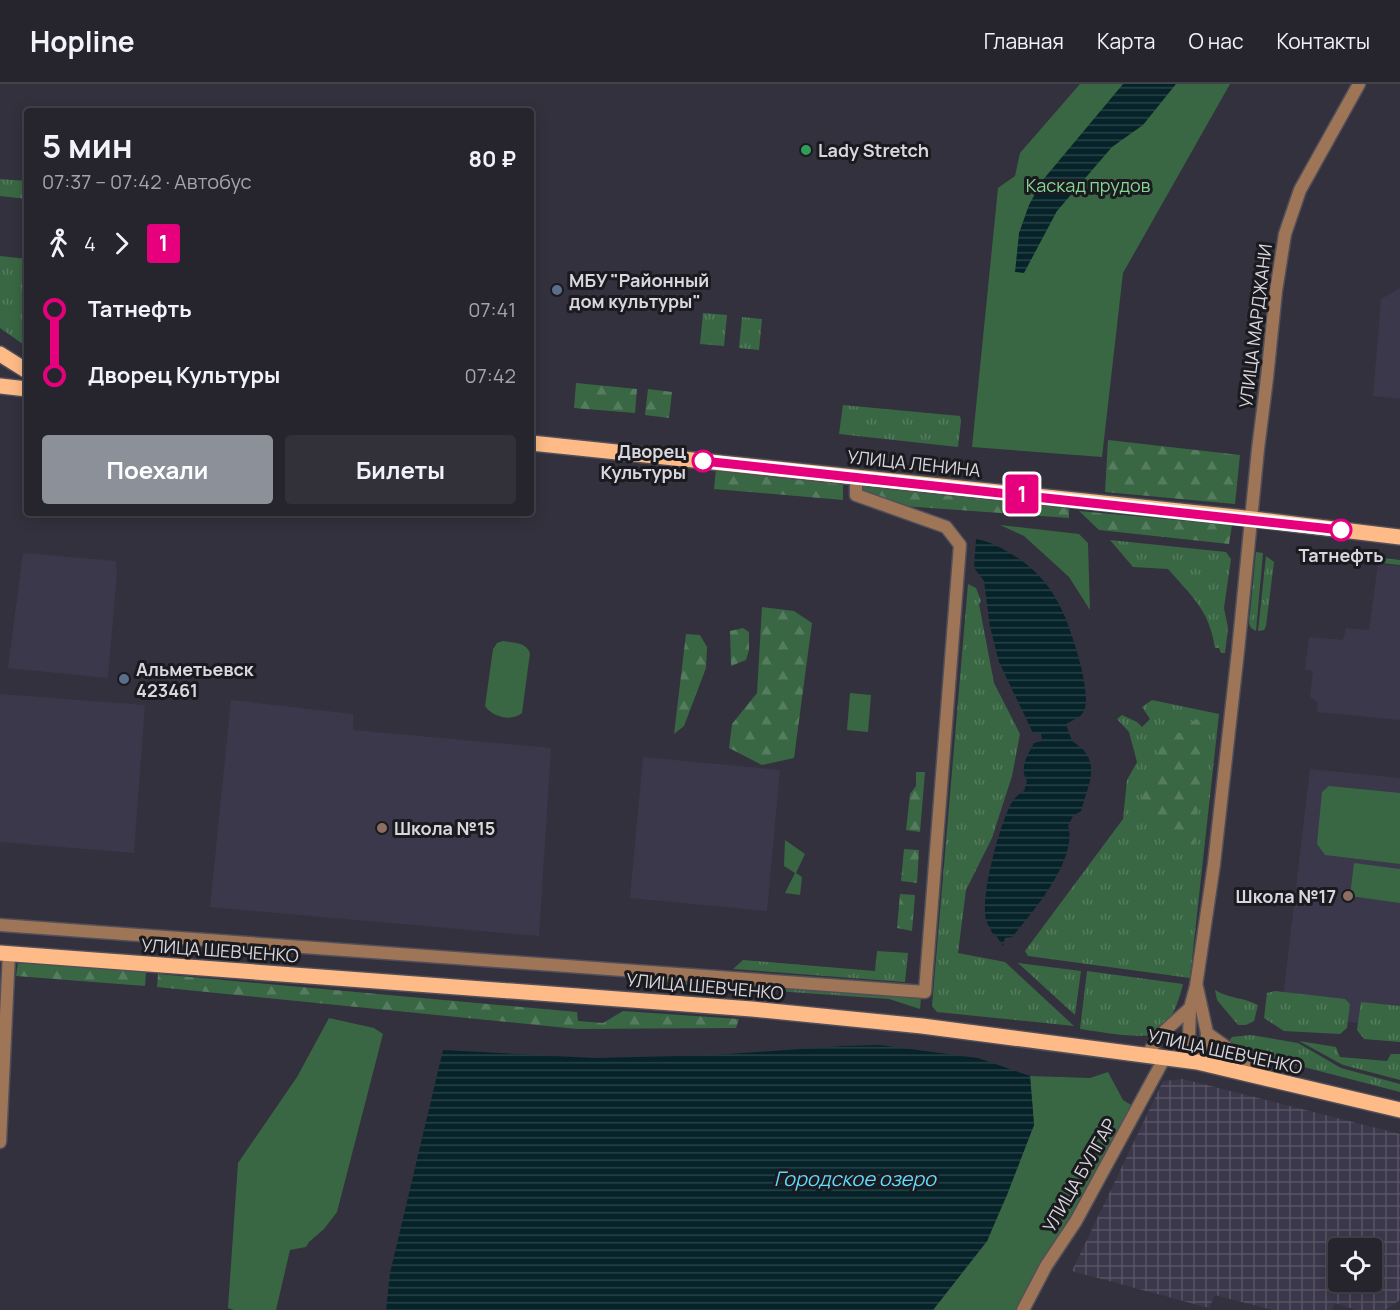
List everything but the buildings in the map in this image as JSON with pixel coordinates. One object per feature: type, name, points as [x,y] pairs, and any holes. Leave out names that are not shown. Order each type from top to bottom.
[{"type":"main road","points":[[0,354],[24,369]]},
{"type":"main road","points":[[0,386],[24,389]]},
{"type":"main road","name":"УЛИЦА ЛЕНИНА","points":[[534,443],[1251,519],[1400,537]]},
{"type":"main road","name":"УЛИЦА ШЕВЧЕНКО","points":[[5,953],[752,1009],[922,1026],[1165,1056],[1400,1110]]},
{"type":"street","name":"УЛИЦА МАРДЖАНИ","points":[[1197,1062],[1189,1037],[1190,1008],[1196,986],[1215,864],[1275,291],[1285,234],[1300,190],[1359,84]]},
{"type":"street","points":[[0,925],[925,992],[960,545],[946,527],[855,495],[856,477]]},
{"type":"street","points":[[0,1142],[5,953]]},
{"type":"street","points":[[1196,986],[1208,1033],[1206,1047],[1197,1062]]},
{"type":"street","points":[[1148,1054],[1158,1037],[1190,1008]]},
{"type":"street","points":[[1208,1033],[1272,1080]]},
{"type":"street","name":"УЛИЦА БУЛГАР","points":[[1023,1310],[1046,1266],[1076,1221],[1165,1056]]},
{"type":"shaded area","points":[[1400,288],[1400,399],[1373,396],[1381,299]]},
{"type":"shaded area","points":[[23,553],[116,561],[117,573],[108,678],[8,668]]},
{"type":"shaded area","name":"Татнефть","points":[[1378,564],[1400,566],[1400,720],[1317,712],[1318,703],[1310,697],[1313,671],[1305,670],[1309,637],[1343,640],[1346,628],[1369,630]]},
{"type":"shaded area","points":[[0,694],[145,705],[134,853],[0,842]]},
{"type":"shaded area","name":"Школа №15","points":[[231,700],[353,714],[353,730],[551,748],[539,936],[210,907]]},
{"type":"shaded area","points":[[643,757],[780,770],[767,911],[630,898]]},
{"type":"shaded area","name":"Школа №17","points":[[1310,769],[1400,778],[1400,1028],[1281,1014]]},
{"type":"shaded area","points":[[1183,1079],[1400,1134],[1400,1300],[1385,1310],[1356,1310],[1335,1303],[1332,1310],[1273,1310],[1215,1295],[1209,1308],[1072,1271],[1163,1081]]},
{"type":"green space","name":"Каскад прудов","points":[[1080,84],[1230,84],[1123,273],[1102,457],[972,447],[998,188],[1015,176],[1020,153]]},
{"type":"green space","points":[[0,179],[24,181],[24,199],[0,196]]},
{"type":"green space","points":[[0,256],[24,259],[24,345],[0,328]]},
{"type":"green space","points":[[703,313],[727,315],[724,346],[700,344]]},
{"type":"green space","points":[[742,317],[762,319],[759,350],[739,348]]},
{"type":"green space","points":[[576,383],[637,389],[635,413],[574,408]]},
{"type":"green space","points":[[648,389],[672,392],[669,418],[645,415]]},
{"type":"green space","points":[[843,405],[960,416],[958,447],[839,434]]},
{"type":"green space","points":[[1108,440],[1240,455],[1235,504],[1105,492]]},
{"type":"green space","points":[[716,469],[843,482],[843,500],[714,489]]},
{"type":"green space","points":[[863,486],[1060,505],[1069,509],[1069,518],[903,506],[862,490]]},
{"type":"green space","points":[[1079,511],[1232,525],[1229,544],[1099,530]]},
{"type":"green space","points":[[1000,525],[1079,534],[1088,543],[1090,610],[1069,577],[1024,536]]},
{"type":"green space","points":[[1110,540],[1226,552],[1231,559],[1224,608],[1228,628],[1225,653],[1215,648],[1204,613],[1168,569],[1133,567]]},
{"type":"green space","points":[[1320,551],[1400,560],[1400,565],[1319,556]]},
{"type":"green space","points":[[1256,552],[1263,553],[1256,631],[1249,624]]},
{"type":"green space","points":[[1266,556],[1274,562],[1266,626],[1264,630],[1258,631]]},
{"type":"green space","points":[[968,584],[976,588],[981,601],[979,604],[994,683],[1020,734],[1012,776],[992,838],[966,890],[958,953],[1005,962],[1074,1026],[937,1012],[932,1006]]},
{"type":"green space","points":[[762,607],[794,611],[812,623],[794,758],[762,765],[729,748],[732,724],[757,693]]},
{"type":"green space","points":[[743,628],[749,632],[749,650],[746,660],[731,666],[730,631]]},
{"type":"green space","points":[[686,634],[700,635],[707,647],[706,668],[684,726],[674,734]]},
{"type":"green space","points":[[503,641],[523,645],[530,653],[522,713],[508,718],[492,713],[485,706],[493,649],[497,643]]},
{"type":"green space","points":[[850,693],[871,695],[868,732],[847,730]]},
{"type":"green space","points":[[1152,700],[1219,714],[1190,978],[1028,956],[1025,951],[1123,819],[1127,780],[1137,762],[1129,732],[1117,719],[1122,715],[1142,727],[1150,719],[1142,707]]},
{"type":"green space","points":[[1207,717],[1194,846],[1145,817],[1141,790],[1154,764],[1164,732],[1181,733],[1189,722]]},
{"type":"green space","points":[[916,772],[925,772],[920,832],[906,830],[910,794],[916,786]]},
{"type":"green space","points":[[1329,786],[1400,793],[1400,864],[1325,855],[1317,844],[1322,792]]},
{"type":"green space","points":[[785,840],[805,854],[796,873],[802,877],[800,895],[785,893],[795,873],[784,866]]},
{"type":"green space","points":[[904,849],[919,850],[917,883],[901,881]]},
{"type":"green space","points":[[1354,863],[1400,869],[1400,903],[1350,896]]},
{"type":"green space","points":[[900,894],[915,895],[912,931],[897,928]]},
{"type":"green space","points":[[877,951],[908,953],[905,982],[733,969],[743,960],[875,971]]},
{"type":"green space","points":[[18,963],[146,972],[145,986],[16,976]]},
{"type":"green space","points":[[1018,963],[1081,971],[1075,1015]]},
{"type":"green space","points":[[1087,971],[1183,984],[1172,1015],[1165,1026],[1154,1034],[1134,1036],[1080,1029]]},
{"type":"green space","points":[[158,974],[577,1012],[578,1021],[603,1023],[623,1011],[739,1019],[736,1028],[577,1029],[157,987]]},
{"type":"green space","points":[[662,977],[921,998],[920,1009],[889,999],[675,984],[663,981]]},
{"type":"green space","points":[[1215,990],[1258,1005],[1254,1021],[1246,1025],[1238,1025],[1217,1000]]},
{"type":"green space","points":[[1275,991],[1345,999],[1350,1004],[1347,1028],[1340,1034],[1284,1031],[1264,1018],[1267,993]]},
{"type":"green space","points":[[1361,1002],[1400,1006],[1400,1042],[1364,1039],[1357,1030]]},
{"type":"green space","points":[[329,1018],[374,1028],[383,1034],[337,1212],[306,1247],[290,1250],[276,1310],[228,1308],[238,1163],[297,1077]]},
{"type":"green space","points":[[1251,1035],[1298,1043],[1341,1068],[1400,1084],[1400,1092],[1246,1052],[1230,1045],[1229,1041],[1232,1037]]},
{"type":"green space","points":[[1299,1041],[1336,1047],[1340,1057],[1387,1061],[1391,1054],[1400,1054],[1400,1080],[1343,1065]]},
{"type":"green space","points":[[1108,1072],[1123,1100],[1133,1106],[1080,1209],[1019,1310],[933,1310],[987,1241],[1034,1125],[1030,1076],[1090,1078]]},
{"type":"water","points":[[1123,84],[1176,84],[1143,125],[1112,147],[1057,211],[1024,273],[1015,272],[1019,233],[1029,205],[1042,181]]},
{"type":"water","points":[[976,539],[1002,548],[1028,566],[1045,582],[1061,607],[1077,651],[1086,695],[1082,714],[1066,724],[1072,741],[1082,748],[1091,764],[1090,781],[1081,811],[1073,816],[1068,826],[1069,839],[1060,869],[1042,900],[1012,937],[1005,938],[1003,946],[992,933],[986,920],[988,879],[1006,814],[1013,800],[1024,791],[1027,781],[1024,767],[1027,757],[1034,743],[1042,741],[1041,733],[1033,733],[999,662],[990,627],[984,581],[974,568]]},
{"type":"water","name":"Городское озеро","points":[[880,1045],[978,1058],[1030,1076],[1034,1125],[1007,1195],[987,1241],[933,1310],[386,1310],[390,1273],[443,1050],[595,1058],[714,1055]]},
{"type":"bus line","name":"1","points":[[703,461],[1165,509],[1341,530]]},
{"type":"place","name":"Lady Stretch","points":[[806,150]]},
{"type":"place","name":"МБУ \"Районный дом культуры\"","points":[[557,290]]},
{"type":"place","name":"Дворец Культуры","points":[[703,461]]},
{"type":"place","name":"Татнефть","points":[[1341,530]]},
{"type":"place","name":"Альметьевск 423461","points":[[124,679]]},
{"type":"place","name":"Школа №15","points":[[382,828]]},
{"type":"place","name":"Школа №17","points":[[1348,896]]}]
